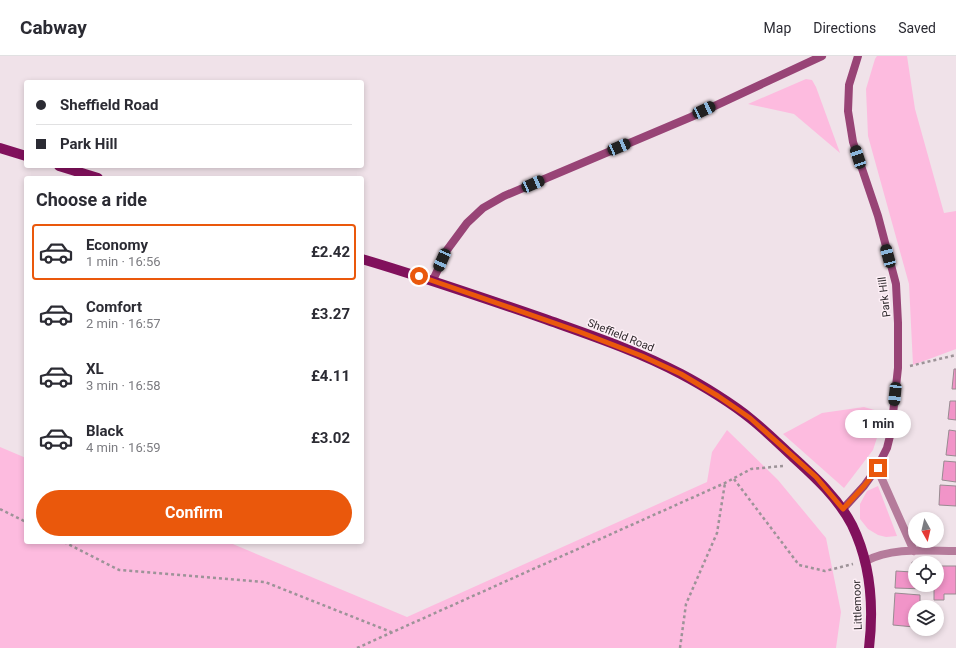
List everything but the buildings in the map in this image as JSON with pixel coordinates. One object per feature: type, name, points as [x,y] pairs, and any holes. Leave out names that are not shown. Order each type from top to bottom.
[{"type":"main road","points":[[433,280],[447,250],[467,223],[483,208],[504,196],[691,117],[822,56]]},
{"type":"main road","name":"Park Hill","points":[[843,509],[878,468],[887,448],[891,432],[898,368],[896,284],[878,216],[853,142],[848,111],[849,85],[858,56]]},
{"type":"main road","points":[[0,148],[24,155]]},
{"type":"main road","points":[[66,168],[92,176]]},
{"type":"main road","name":"Sheffield Road","points":[[364,260],[433,280],[580,332],[642,356],[681,374],[718,396],[750,418],[816,477],[843,509],[857,537],[866,561]]},
{"type":"main road","name":"Littlemoor","points":[[866,561],[869,581],[870,607],[869,648]]},
{"type":"street","points":[[878,468],[914,551]]},
{"type":"street","points":[[866,561],[878,555],[891,552],[956,550]]},
{"type":"path","points":[[898,368],[926,363],[956,354]]},
{"type":"path","points":[[357,648],[734,479],[751,469],[801,465]]},
{"type":"path","points":[[734,479],[800,565],[825,571],[866,561]]},
{"type":"path","points":[[680,648],[686,604],[717,533],[725,483]]},
{"type":"path","points":[[0,509],[24,521]]},
{"type":"path","points":[[68,544],[119,570],[265,582],[391,632]]},
{"type":"shaded area","points":[[877,56],[907,56],[915,109],[944,213],[956,211],[956,349],[913,365],[909,284],[868,136],[866,89]]},
{"type":"shaded area","points":[[806,79],[812,80],[816,87],[840,153],[794,114],[748,104]]},
{"type":"shaded area","points":[[864,407],[885,413],[873,450],[844,488],[783,434],[822,413]]},
{"type":"shaded area","points":[[727,430],[778,480],[826,538],[841,612],[836,648],[0,648],[0,447],[24,457],[24,544],[233,544],[407,617],[707,482],[712,452]]},
{"type":"shaded area","points":[[878,486],[897,536],[886,537],[878,535],[868,529],[860,519],[860,504],[867,491]]},
{"type":"route","points":[[419,276],[580,332],[642,356],[681,374],[718,396],[750,418],[816,477],[843,509],[878,468]]}]
